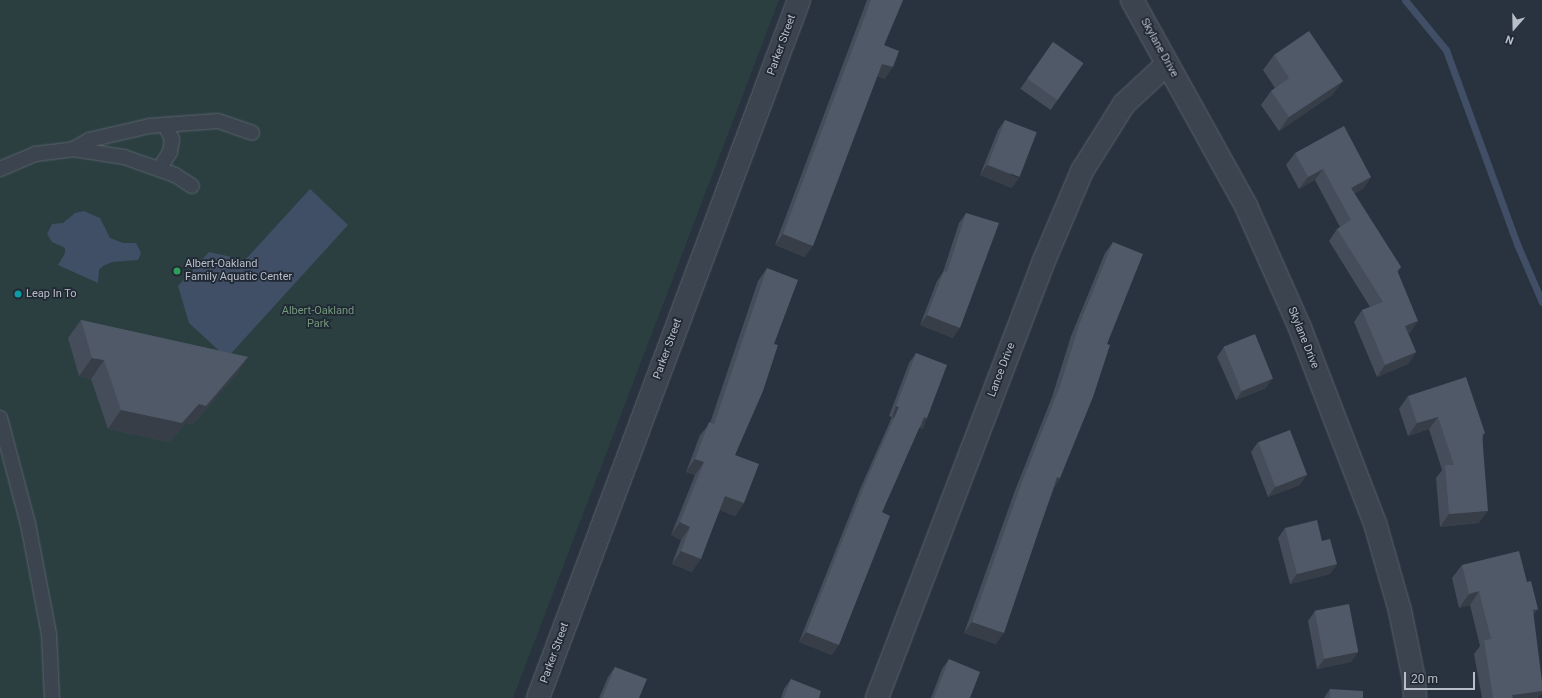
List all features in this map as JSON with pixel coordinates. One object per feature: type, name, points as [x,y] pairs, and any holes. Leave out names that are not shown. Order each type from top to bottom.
[{"type":"street","name":"Parker Street","points":[[538,698],[799,0]]},
{"type":"street","name":"Skylane Drive","points":[[1132,0],[1246,206],[1300,328],[1375,523],[1400,611],[1414,679],[1415,698]]},
{"type":"street","name":"Lance Drive","points":[[877,698],[1043,262],[1082,171],[1124,104],[1167,64]]},
{"type":"lane","points":[[72,149],[89,140],[165,125],[218,121],[252,133]]},
{"type":"lane","points":[[159,169],[170,152],[172,138],[165,125]]},
{"type":"lane","points":[[0,169],[35,154],[72,149],[124,157],[175,175],[192,186]]},
{"type":"lane","points":[[0,418],[28,524],[49,634],[52,698]]},
{"type":"green space","name":"Albert-Oakland Park","points":[[0,0],[779,0],[513,698],[0,698]]},
{"type":"water","points":[[310,189],[348,225],[227,358],[189,323],[178,286],[209,252],[245,260]]},
{"type":"water","points":[[84,211],[100,218],[110,238],[123,243],[136,243],[141,253],[138,260],[112,262],[103,266],[99,270],[98,283],[58,265],[65,253],[65,248],[52,242],[47,234],[52,224],[63,223],[75,213]]},
{"type":"building","points":[[871,0],[903,0],[884,45],[899,51],[893,67],[882,64],[813,246],[783,234]]},
{"type":"building","points":[[1309,31],[1343,81],[1289,117],[1271,91],[1289,78],[1274,55]]},
{"type":"building","points":[[1053,42],[1083,63],[1057,100],[1027,79]]},
{"type":"building","points":[[1005,120],[1037,132],[1020,177],[988,165]]},
{"type":"building","points":[[1344,126],[1371,177],[1351,188],[1401,267],[1397,270],[1418,321],[1405,326],[1416,352],[1385,365],[1362,310],[1383,302],[1337,229],[1351,220],[1323,169],[1308,177],[1295,153]]},
{"type":"building","points":[[966,213],[999,223],[960,328],[927,315],[944,271],[947,272]]},
{"type":"building","points":[[1113,242],[1143,254],[1107,344],[1110,345],[1093,397],[1060,478],[1057,477],[1004,633],[972,622],[1022,482],[1060,386],[1079,325]]},
{"type":"building","points":[[767,268],[798,280],[774,344],[778,345],[763,391],[735,455],[759,464],[744,503],[725,496],[701,559],[681,551],[690,527],[680,522],[704,462],[695,459],[709,422],[714,424]]},
{"type":"building","points":[[81,320],[248,357],[206,406],[199,404],[182,423],[121,410],[104,360],[92,358]]},
{"type":"building","points":[[1255,334],[1273,379],[1241,391],[1223,347]]},
{"type":"building","points":[[916,353],[947,365],[927,418],[924,417],[882,512],[890,516],[839,645],[806,632],[867,479],[899,407],[896,406]]},
{"type":"building","points":[[1466,377],[1485,433],[1482,434],[1488,511],[1449,514],[1445,465],[1454,465],[1438,417],[1417,423],[1408,396]]},
{"type":"building","points":[[1290,430],[1307,475],[1275,487],[1258,442]]},
{"type":"building","points":[[1317,520],[1322,541],[1330,539],[1337,564],[1297,574],[1285,528]]},
{"type":"building","points":[[1519,551],[1527,582],[1531,581],[1538,609],[1533,610],[1542,691],[1512,695],[1513,698],[1493,698],[1484,640],[1491,639],[1479,591],[1469,594],[1462,565]]},
{"type":"building","points":[[1349,604],[1358,652],[1324,659],[1315,611]]},
{"type":"building","points":[[949,659],[980,672],[970,698],[934,698]]},
{"type":"building","points":[[615,667],[647,679],[639,698],[602,698]]},
{"type":"building","points":[[791,679],[821,691],[819,698],[784,698]]},
{"type":"building","points":[[1330,689],[1363,691],[1363,698],[1330,698]]},
{"type":"waterway","points":[[1405,0],[1446,50],[1517,244],[1542,302]]},
{"type":"place","name":"Albert-Oakland Family Aquatic Center","points":[[177,271]]},
{"type":"place","name":"Leap In To","points":[[18,294]]}]
